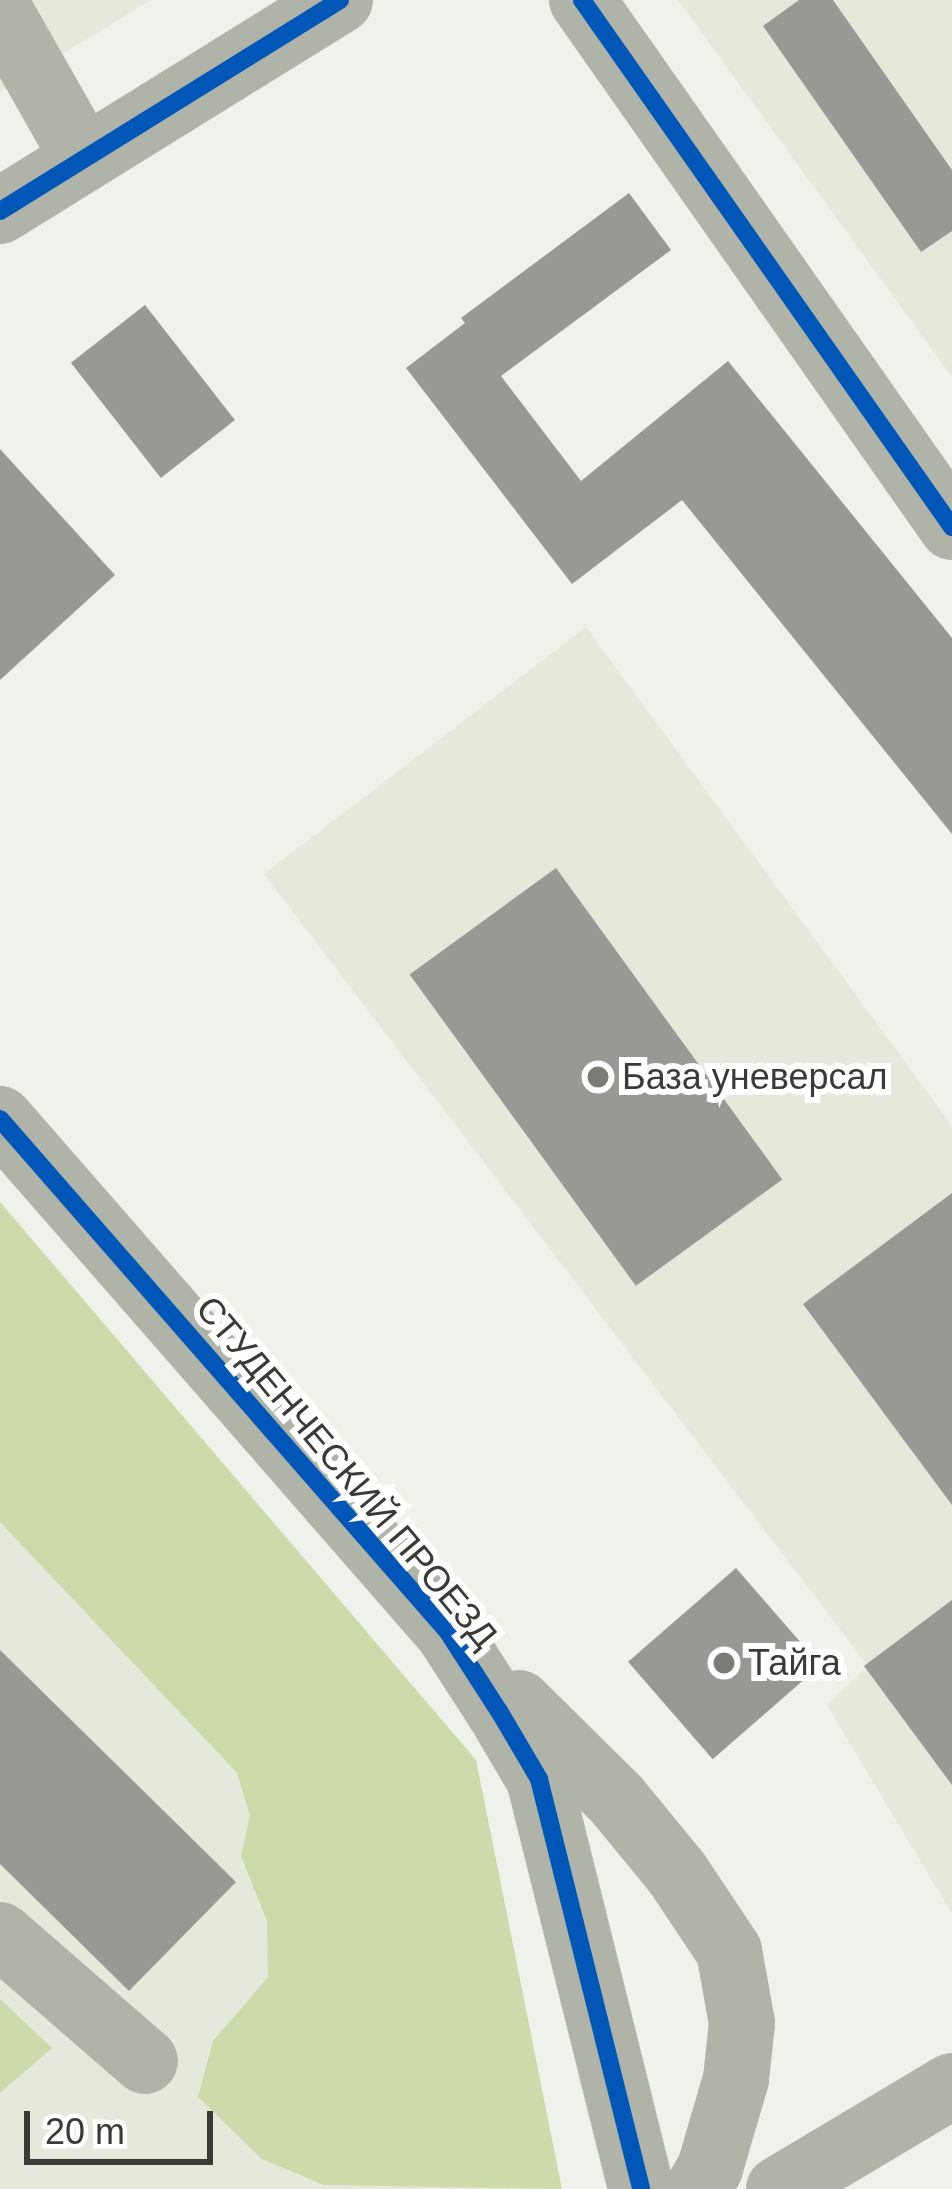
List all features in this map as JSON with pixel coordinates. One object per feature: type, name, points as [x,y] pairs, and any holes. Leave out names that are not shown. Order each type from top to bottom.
[{"type":"street","points":[[0,211],[340,0]]},
{"type":"street","points":[[582,0],[952,527]]},
{"type":"street","points":[[0,11],[84,159]]},
{"type":"street","name":"СТУДЕНЧЕСКИЙ ПРОЕЗД","points":[[0,1119],[448,1632],[539,1779],[641,2189]]},
{"type":"street","points":[[448,1632],[617,1800],[677,1874],[729,1951],[742,2023],[736,2079],[710,2168],[698,2189]]},
{"type":"street","points":[[0,1935],[145,2061]]},
{"type":"street","points":[[779,2189],[952,2086]]},
{"type":"shaded area","points":[[0,0],[151,0],[0,92]]},
{"type":"shaded area","points":[[678,0],[952,0],[952,377]]},
{"type":"shaded area","points":[[586,627],[952,1126],[952,1914],[827,1705],[868,1666],[264,874]]},
{"type":"shaded area","points":[[0,1202],[476,1760],[562,2189],[0,2189]]},
{"type":"green space","points":[[0,1202],[476,1760],[562,2189],[324,2185],[262,2159],[198,2097],[213,2041],[268,1977],[267,1921],[241,1856],[250,1816],[237,1773],[0,1522]]},
{"type":"green space","points":[[0,1999],[52,2048],[0,2093]]},
{"type":"building","points":[[799,0],[833,0],[952,170],[952,231],[921,252],[763,26]]},
{"type":"building","points":[[629,193],[671,250],[501,376],[581,481],[728,361],[952,638],[952,834],[682,500],[572,584],[406,368],[465,323],[461,318]]},
{"type":"building","points":[[145,305],[235,420],[161,478],[71,363]]},
{"type":"building","points":[[0,449],[115,575],[0,680]]},
{"type":"building","name":"База уневерсал","points":[[556,868],[782,1179],[636,1286],[410,974]]},
{"type":"building","points":[[952,1193],[952,1505],[803,1304]]},
{"type":"building","name":"Тайга","points":[[736,1568],[821,1665],[713,1759],[628,1662]]},
{"type":"building","points":[[952,1600],[952,1785],[864,1666]]},
{"type":"building","points":[[0,1650],[236,1882],[129,1991],[0,1864]]},
{"type":"cycle path","points":[[0,211],[340,0]]},
{"type":"cycle path","points":[[582,0],[952,527]]},
{"type":"cycle path","points":[[0,1119],[448,1632],[499,1711],[539,1779],[641,2189]]},
{"type":"place","name":"База уневерсал","points":[[598,1077]]},
{"type":"place","name":"Тайга","points":[[724,1663]]}]
